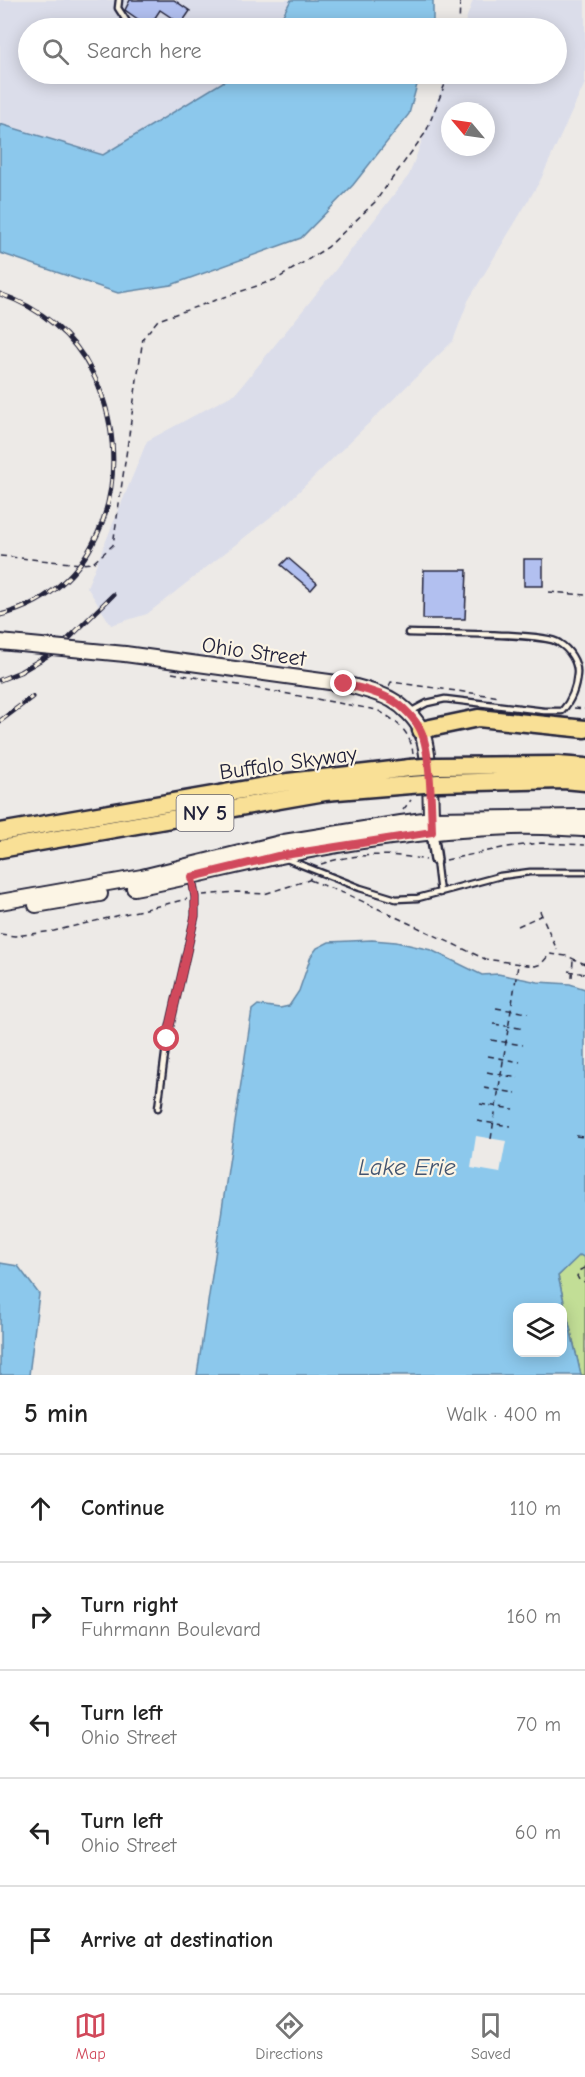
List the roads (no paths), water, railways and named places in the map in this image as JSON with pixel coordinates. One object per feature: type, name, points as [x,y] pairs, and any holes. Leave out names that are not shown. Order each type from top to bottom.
[{"type":"highway","points":[[421,730],[478,718],[585,729]]},
{"type":"highway","name":"Buffalo Skyway","points":[[4,832],[288,782],[411,764],[585,767]]},
{"type":"highway","name":"Buffalo Skyway","points":[[0,849],[325,792],[412,790],[438,783],[564,780],[585,782]]},
{"type":"street","name":"Ohio Street","points":[[0,642],[125,654],[344,684],[393,700],[421,730]]},
{"type":"street","points":[[421,730],[431,800],[431,860]]},
{"type":"street","points":[[0,910],[58,902],[191,871],[284,843],[431,826],[585,817]]},
{"type":"street","points":[[0,902],[273,857],[431,826],[585,829]]},
{"type":"lane","points":[[119,0],[118,8],[124,18]]},
{"type":"lane","points":[[408,633],[528,635],[558,641],[572,656],[577,670],[575,690],[562,711],[544,711],[445,699],[427,703],[408,714]]},
{"type":"lane","points":[[273,857],[301,863],[360,888],[396,899],[418,898],[500,876],[530,872],[585,872]]},
{"type":"lane","points":[[431,860],[440,892]]},
{"type":"lane","points":[[158,1108],[167,1039],[195,916],[191,871]]},
{"type":"water","points":[[291,0],[433,0],[433,18],[281,18]]},
{"type":"water","points":[[220,84],[417,84],[409,114],[353,185],[301,238],[171,285],[118,293],[0,253],[0,124],[103,155]]},
{"type":"water","name":"Lake Erie","points":[[372,940],[396,942],[431,950],[482,975],[498,974],[538,982],[570,984],[585,989],[585,1258],[580,1255],[558,1276],[564,1303],[513,1303],[513,1357],[567,1357],[567,1315],[581,1375],[197,1375],[252,1010],[258,1005],[280,1008],[289,1006],[299,991],[311,956],[317,948],[329,942]]},
{"type":"water","points":[[0,1263],[18,1266],[39,1294],[29,1375],[0,1375]]},
{"type":"railway","points":[[0,294],[42,315],[76,346],[92,372],[106,407],[112,444],[112,482],[104,518],[89,551],[66,579],[37,601],[0,615]]},
{"type":"railway","points":[[0,680],[20,672],[57,650],[113,595]]},
{"type":"railway","points":[[0,721],[32,697]]}]
